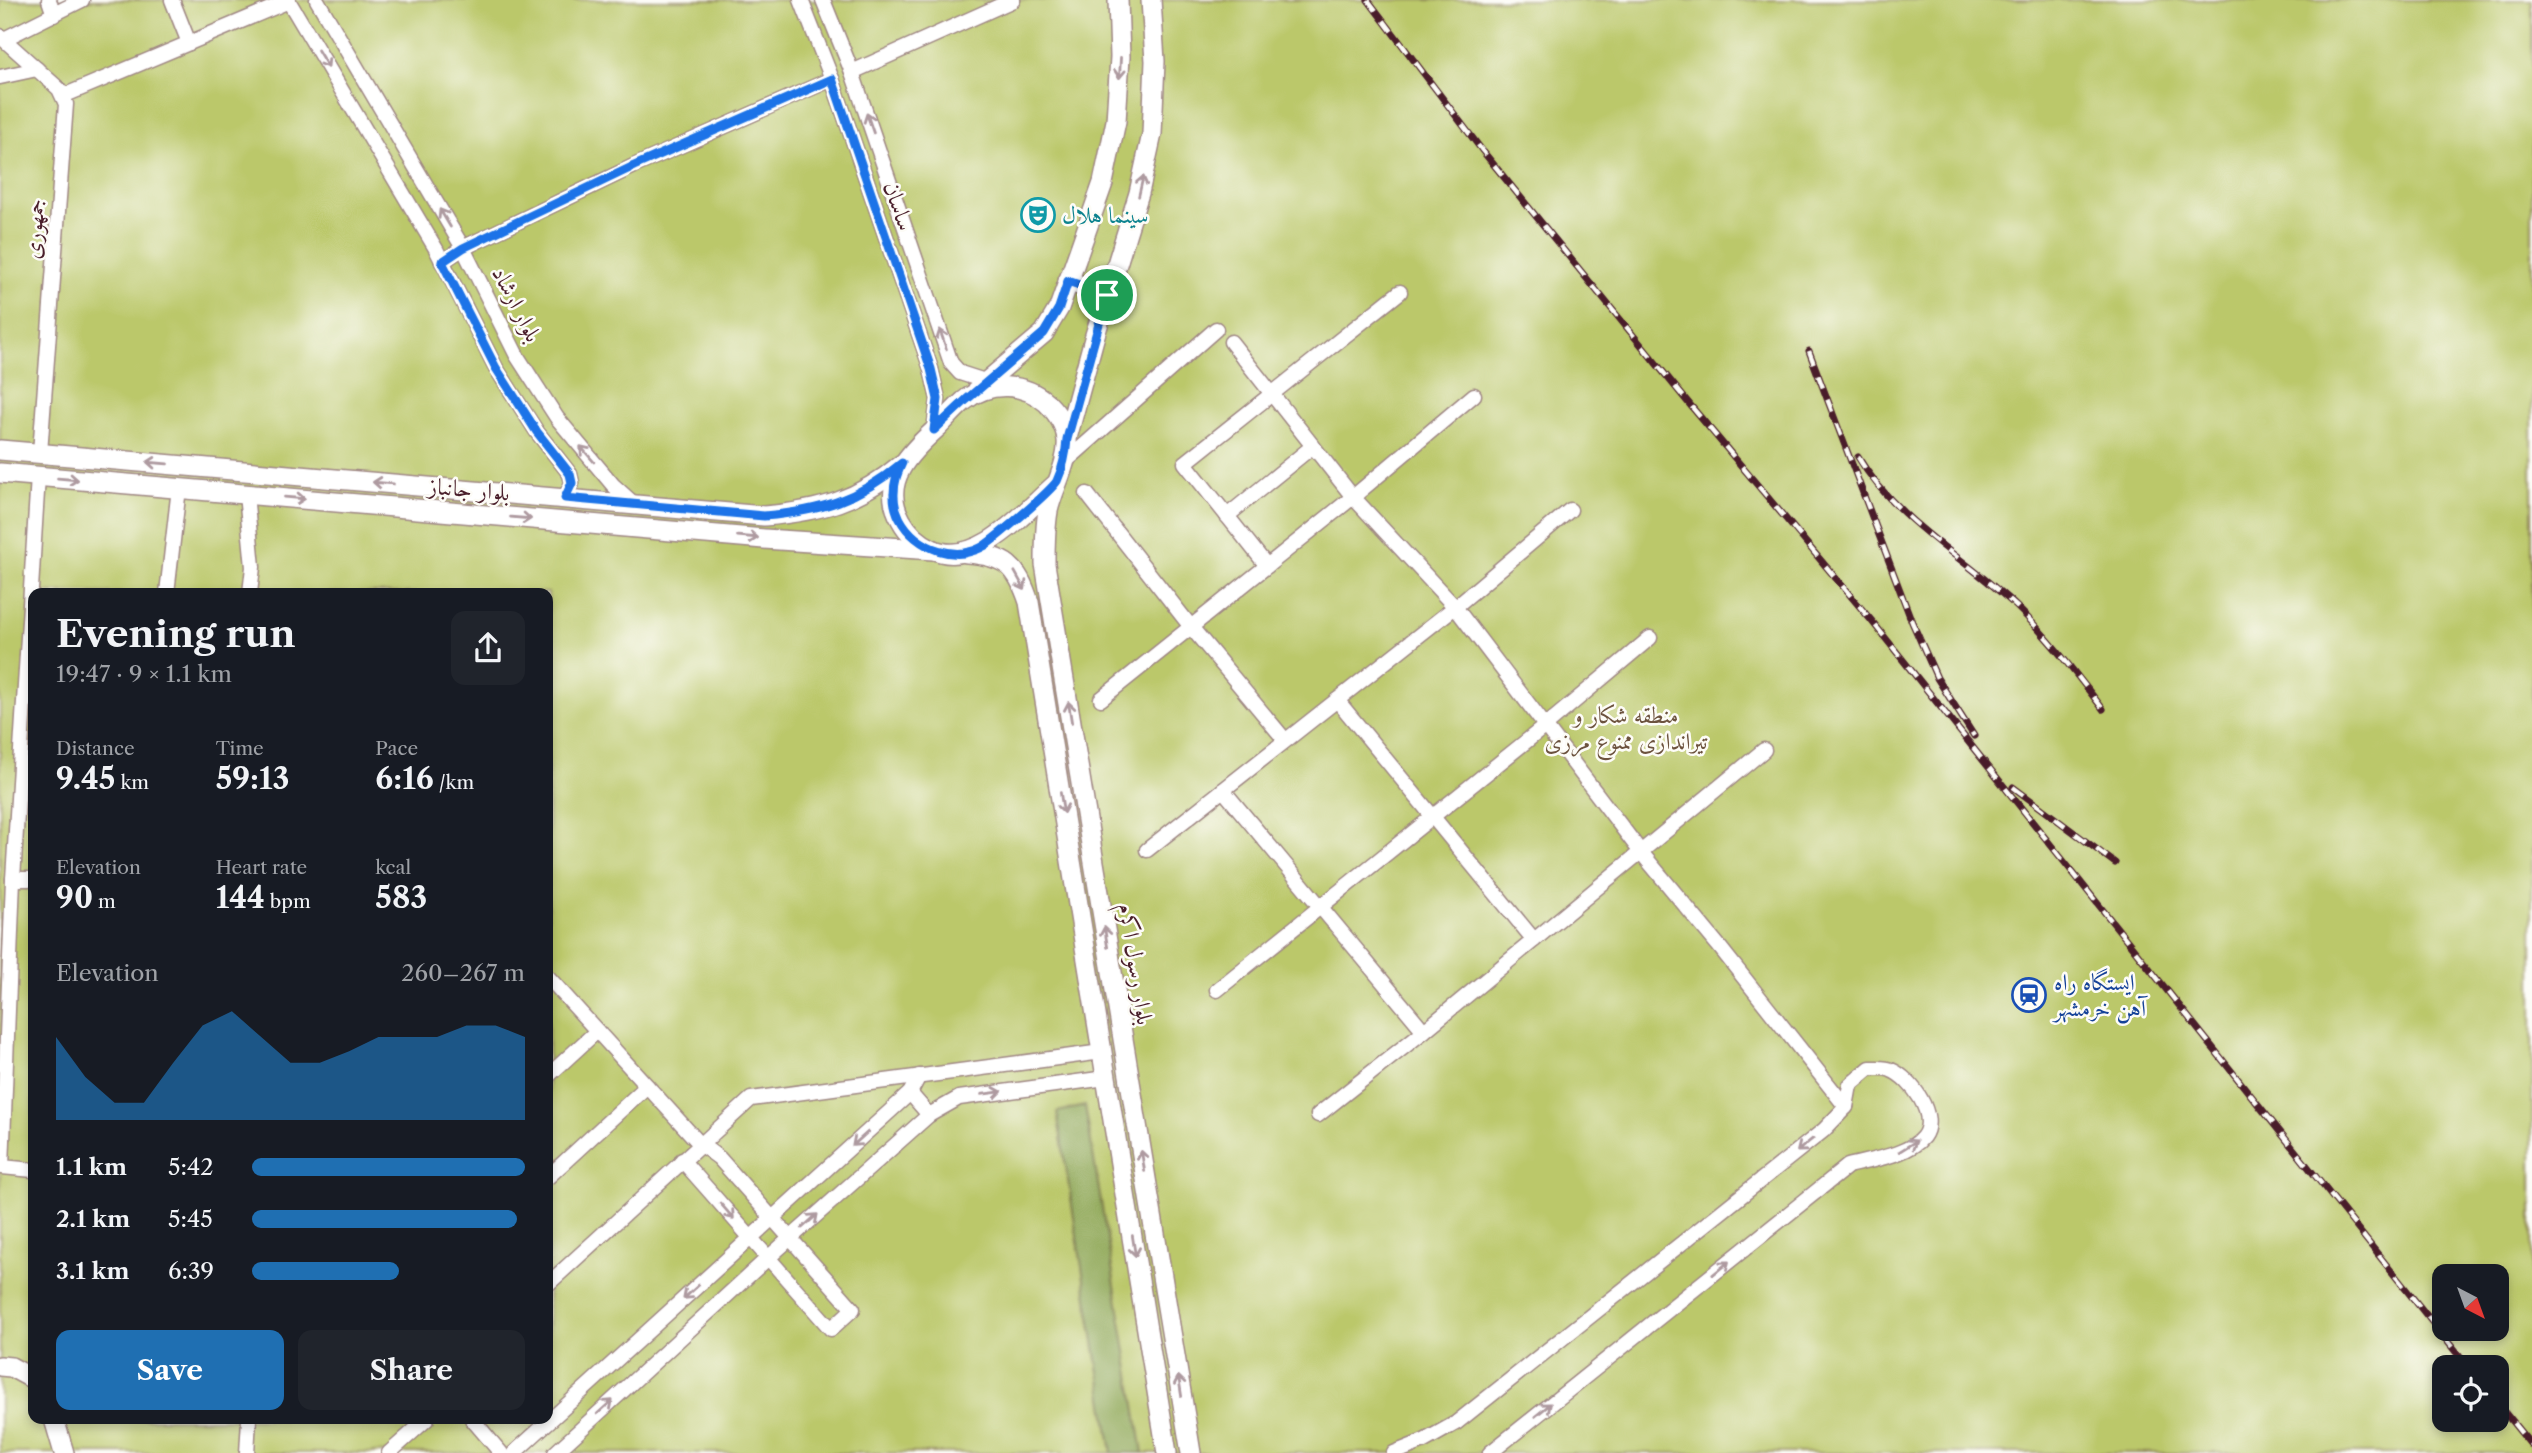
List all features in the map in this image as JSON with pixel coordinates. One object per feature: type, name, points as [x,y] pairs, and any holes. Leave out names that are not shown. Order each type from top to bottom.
[{"type":"main road","points":[[1118,0],[1120,57],[1116,121],[1103,183],[1059,308],[1044,333],[934,430],[902,463],[895,479],[893,496],[896,511],[905,527],[918,541],[935,550],[963,553],[982,547],[1056,484],[1107,295],[1139,193],[1152,134],[1155,61],[1151,0]]},
{"type":"main road","points":[[1068,281],[1107,295]]},
{"type":"main road","points":[[966,400],[1000,386],[1019,387],[1037,395],[1049,405],[1062,423],[1067,439]]},
{"type":"main road","name":"بلوار جانباز","points":[[0,450],[764,516],[815,510],[861,493],[878,484],[902,463]]},
{"type":"main road","points":[[38,476],[40,453]]},
{"type":"main road","name":"بلوار جانباز","points":[[0,473],[764,539],[935,550]]},
{"type":"main road","name":"بلوار رسول اکرم","points":[[1056,484],[1048,513],[1045,564],[1191,1453]]},
{"type":"main road","name":"بلوار رسول اکرم","points":[[963,553],[989,555],[1008,564],[1021,578],[1029,602],[1167,1453]]},
{"type":"main road","points":[[1097,1021],[1120,1018]]},
{"type":"main road","points":[[0,1366],[11,1367],[28,1376]]},
{"type":"main road","points":[[55,1424],[64,1453]]},
{"type":"street","points":[[50,0],[54,15]]},
{"type":"street","points":[[82,0],[2,38],[59,89],[63,96],[289,0]]},
{"type":"street","points":[[172,0],[189,43]]},
{"type":"street","name":"بلوار ارشاد","points":[[289,0],[442,262],[496,368],[537,432],[570,474],[572,483],[565,498]]},
{"type":"street","name":"بلوار ارشاد","points":[[317,0],[463,248],[517,356],[556,418],[613,485],[634,504]]},
{"type":"street","name":"ساسان","points":[[800,0],[832,79],[931,369],[938,399],[934,430]]},
{"type":"street","name":"ساسان","points":[[823,0],[852,72],[951,363],[960,373],[988,382]]},
{"type":"street","points":[[852,72],[1013,0]]},
{"type":"street","points":[[0,78],[37,69]]},
{"type":"street","points":[[442,262],[463,248],[634,166],[832,79]]},
{"type":"street","name":"جمهوری","points":[[40,453],[66,104],[63,96]]},
{"type":"street","points":[[1268,566],[1185,463],[1400,292]]},
{"type":"street","points":[[1063,464],[1216,329]]},
{"type":"street","points":[[1231,342],[1353,497],[1455,607],[1640,851],[1846,1107]]},
{"type":"street","points":[[1101,699],[1353,497],[1474,395]]},
{"type":"street","points":[[1227,516],[1313,446]]},
{"type":"street","points":[[31,588],[38,476]]},
{"type":"street","points":[[168,588],[179,488]]},
{"type":"street","points":[[246,494],[253,567],[251,588]]},
{"type":"street","points":[[1087,494],[1191,628],[1285,740]]},
{"type":"street","points":[[1147,850],[1455,607],[1570,509]]},
{"type":"street","points":[[28,637],[13,879],[2,1167],[28,1170]]},
{"type":"street","points":[[1217,990],[1544,727],[1650,638]]},
{"type":"street","points":[[1337,700],[1534,940]]},
{"type":"street","points":[[1318,1115],[1424,1031],[1764,750]]},
{"type":"street","points":[[1223,790],[1424,1031]]},
{"type":"street","points":[[13,879],[28,879]]},
{"type":"street","points":[[553,983],[700,1144],[719,1158],[853,1309],[831,1329],[682,1160]]},
{"type":"street","points":[[553,1071],[597,1031]]},
{"type":"street","points":[[553,1279],[751,1099],[1102,1052]]},
{"type":"street","points":[[1052,1058],[1056,1084]]},
{"type":"street","points":[[1404,1452],[1456,1423],[1824,1130],[1846,1107],[1850,1086],[1870,1068],[1888,1068],[1900,1074],[1926,1105],[1929,1121],[1924,1136],[1903,1152],[1848,1166],[1490,1453]]},
{"type":"street","points":[[553,1418],[911,1093],[919,1076]]},
{"type":"street","points":[[555,1453],[929,1115],[959,1098],[1106,1078]]},
{"type":"street","points":[[553,1172],[647,1086]]},
{"type":"street","points":[[911,1093],[929,1115]]},
{"type":"street","points":[[623,1354],[641,1374]]},
{"type":"street","points":[[247,1453],[249,1424]]},
{"type":"street","points":[[389,1453],[421,1424]]},
{"type":"street","points":[[476,1424],[501,1453]]},
{"type":"street","points":[[514,1453],[546,1424]]},
{"type":"green space","name":"منطقه شکار و تیراندازی ممنوع مرزی","points":[[0,0],[2532,0],[2532,1453],[0,1453]]},
{"type":"green space","points":[[1085,1106],[1143,1453],[1112,1453],[1057,1112]]},
{"type":"railway","points":[[1368,0],[1481,149],[1691,406],[1871,620],[2458,1355]]},
{"type":"railway","points":[[1809,351],[1912,622],[1937,678],[1974,736]]},
{"type":"railway","points":[[1858,457],[1891,500],[1911,519],[1997,589],[2029,619],[2103,709]]},
{"type":"railway","points":[[2013,787],[2115,863]]},
{"type":"railway","points":[[2509,1418],[2532,1446]]},
{"type":"place","name":"سینما هلال","points":[[1038,215]]},
{"type":"place","name":"ایستگاه راه آهن خرمشهر","points":[[2029,995]]},
{"type":"route","points":[[832,79],[931,369],[938,399],[934,430],[1044,333],[1059,308],[1068,281],[1107,295],[1067,439],[1066,456],[1056,484],[982,547],[963,553],[935,550],[918,541],[905,527],[896,511],[893,496],[895,479],[902,463],[878,484],[861,493],[815,510],[796,513],[764,516],[565,498],[572,483],[570,474],[537,432],[496,368],[442,262],[463,248],[634,166],[832,79]]}]
